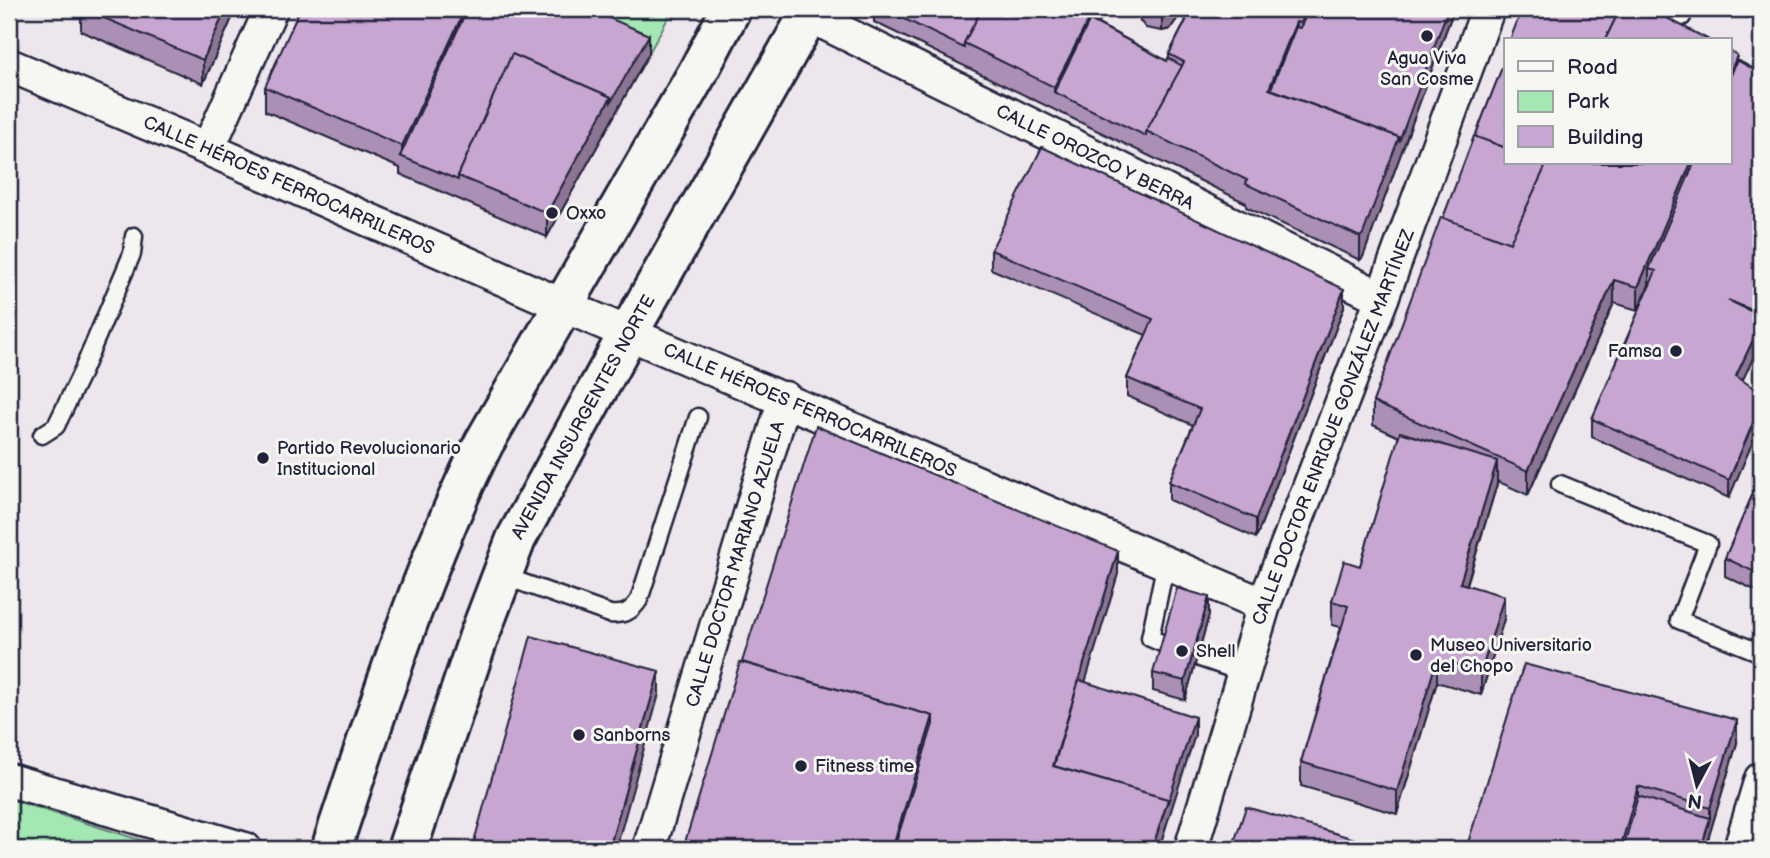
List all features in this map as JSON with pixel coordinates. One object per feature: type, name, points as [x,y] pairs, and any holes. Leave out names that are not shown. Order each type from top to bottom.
[{"type":"main road","points":[[331,849],[437,545],[484,443],[698,72],[731,9]]},
{"type":"main road","name":"AVENIDA INSURGENTES NORTE","points":[[407,849],[501,575],[535,502],[810,12]]},
{"type":"street","points":[[208,149],[271,9]]},
{"type":"street","name":"CALLE DOCTOR ENRIQUE GONZÁLEZ MARTÍNEZ","points":[[1192,849],[1264,605],[1382,298],[1488,9]]},
{"type":"street","name":"CALLE OROZCO Y BERRA","points":[[810,12],[1382,298]]},
{"type":"street","name":"CALLE HÉROES FERROCARRILEROS","points":[[9,65],[1264,605]]},
{"type":"street","name":"CALLE DOCTOR MARIANO AZUELA","points":[[649,849],[785,398]]},
{"type":"street","points":[[9,779],[245,849]]},
{"type":"street","points":[[1740,849],[1761,779]]},
{"type":"lane","points":[[1665,9],[1682,17]]},
{"type":"lane","points":[[42,435],[56,426],[82,372],[132,254],[134,236]]},
{"type":"lane","points":[[501,575],[610,614],[622,615],[632,610],[639,600],[698,417]]},
{"type":"lane","points":[[1560,484],[1708,544],[1679,620],[1761,653]]},
{"type":"lane","points":[[1166,562],[1150,638],[1166,645]]},
{"type":"lane","points":[[1197,657],[1244,673]]},
{"type":"green space","points":[[544,9],[673,9],[649,53]]},
{"type":"green space","points":[[9,799],[169,849],[9,849]]},
{"type":"building","points":[[83,9],[226,9],[203,60]]},
{"type":"building","points":[[300,9],[465,9],[402,146],[265,87]]},
{"type":"building","points":[[465,9],[588,9],[649,35],[611,102],[611,97],[512,54],[458,180],[400,156]]},
{"type":"building","points":[[884,9],[982,9],[964,48]]},
{"type":"building","points":[[982,9],[1094,9],[1054,87],[964,43]]},
{"type":"building","points":[[1192,9],[1298,9],[1305,13],[1300,23],[1296,22],[1269,89],[1399,137],[1360,237],[1246,184],[1247,180],[1146,131],[1184,62],[1169,54]]},
{"type":"building","points":[[1309,9],[1448,9],[1399,142],[1399,137],[1271,89],[1296,27],[1300,28]]},
{"type":"building","points":[[1522,9],[1620,9],[1606,38],[1511,38]]},
{"type":"building","points":[[1620,9],[1650,9],[1705,38],[1606,38]]},
{"type":"building","points":[[1090,20],[1167,61],[1168,58],[1182,66],[1146,131],[1146,136],[1054,92]]},
{"type":"building","points":[[1732,52],[1737,55],[1732,68]]},
{"type":"building","points":[[512,54],[611,97],[547,213],[458,176]]},
{"type":"building","points":[[1737,60],[1761,73],[1761,314],[1728,300],[1761,316],[1761,323],[1736,376],[1761,393],[1761,404],[1729,480],[1592,419],[1656,271],[1649,269],[1694,164],[1732,164],[1732,73]]},
{"type":"building","points":[[1504,63],[1504,147],[1475,137]]},
{"type":"building","points":[[1474,136],[1504,147],[1504,164],[1547,164],[1510,243],[1443,218]]},
{"type":"building","points":[[1042,147],[1344,289],[1256,519],[1169,482],[1200,409],[1127,378],[1153,319],[991,250]]},
{"type":"building","points":[[1547,164],[1691,164],[1638,287],[1614,280],[1528,471],[1373,402],[1441,217],[1510,243]]},
{"type":"building","points":[[816,426],[1118,551],[1053,766],[1168,799],[1152,849],[894,849],[933,724],[933,716],[742,662]]},
{"type":"building","name":"Museo Universitario del Chopo","points":[[1400,432],[1497,461],[1460,583],[1504,596],[1481,672],[1437,659],[1397,791],[1301,762],[1348,606],[1332,601],[1344,561],[1360,566]]},
{"type":"building","points":[[1761,475],[1761,575],[1725,558]]},
{"type":"building","name":"Shell","points":[[1177,588],[1209,597],[1185,681],[1153,673]]},
{"type":"building","name":"Sanborns","points":[[531,636],[659,671],[609,849],[472,849]]},
{"type":"building","points":[[740,662],[933,716],[892,849],[683,849]]},
{"type":"building","points":[[1524,664],[1737,720],[1710,808],[1638,786],[1620,849],[1466,849]]},
{"type":"building","points":[[1079,680],[1195,717],[1168,803],[1168,799],[1054,766]]},
{"type":"building","points":[[1638,796],[1710,818],[1701,849],[1623,849]]},
{"type":"building","points":[[1246,807],[1389,849],[1232,849]]},
{"type":"place","name":"Agua Viva San Cosme","points":[[1427,36]]},
{"type":"place","name":"Oxxo","points":[[552,213]]},
{"type":"place","name":"Famsa","points":[[1676,351]]},
{"type":"place","name":"Partido Revolucionario Institucional","points":[[263,458]]},
{"type":"place","name":"Shell","points":[[1182,651]]},
{"type":"place","name":"Museo Universitario del Chopo","points":[[1416,655]]},
{"type":"place","name":"Sanborns","points":[[579,735]]},
{"type":"place","name":"Fitness time","points":[[801,766]]}]
